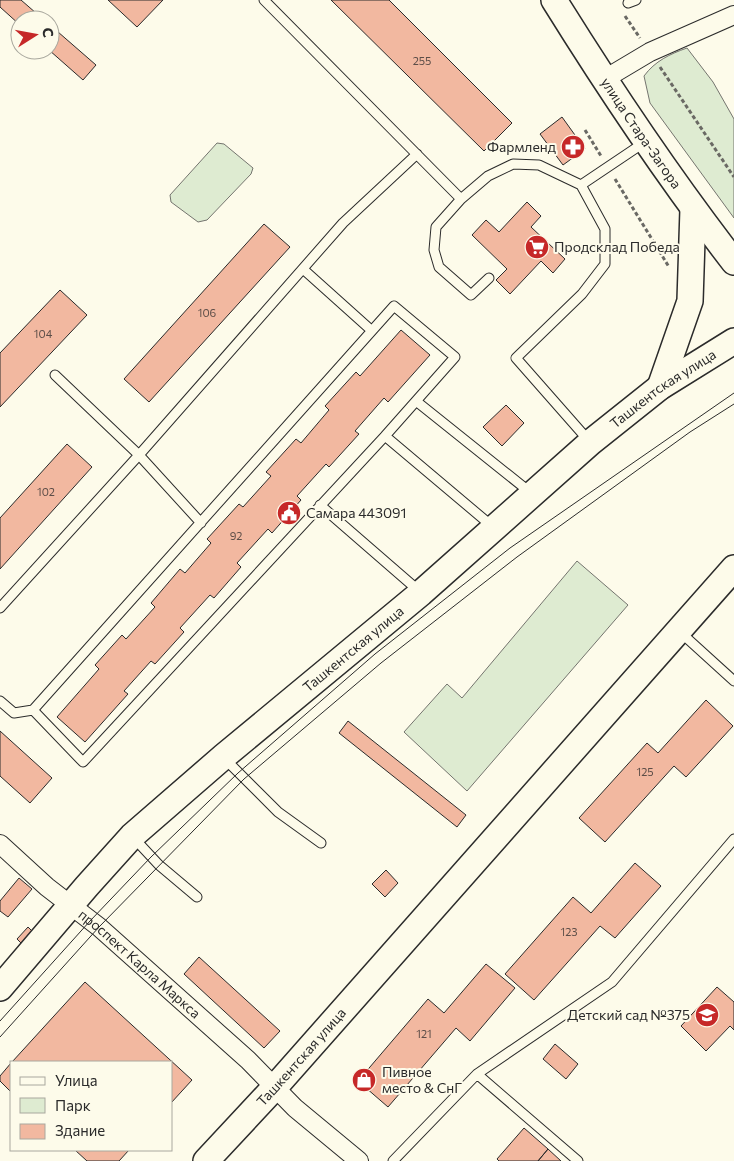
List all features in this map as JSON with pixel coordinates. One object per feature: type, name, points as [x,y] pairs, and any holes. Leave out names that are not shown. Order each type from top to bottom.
[{"type":"main road","name":"улица Стара-Загора","points":[[554,0],[603,80],[645,142],[734,262]]},
{"type":"main road","points":[[660,387],[690,301],[693,209]]},
{"type":"main road","name":"Ташкентская улица","points":[[0,988],[132,836],[223,757],[421,593],[590,442],[660,387],[734,342]]},
{"type":"main road","name":"Ташкентская улица","points":[[206,1161],[275,1087],[734,568]]},
{"type":"street","points":[[603,80],[650,52],[734,15]]},
{"type":"street","name":"проспект Карла Маркса","points":[[0,844],[47,887],[99,927],[248,1060],[295,1108],[358,1161]]},
{"type":"lane","points":[[264,0],[461,199]]},
{"type":"lane","points":[[581,185],[645,142]]},
{"type":"lane","points":[[0,608],[138,455],[343,222],[417,154]]},
{"type":"lane","points":[[489,278],[471,295],[439,267],[434,250],[436,227],[461,199],[488,176],[513,164],[539,165],[581,185],[605,229],[605,264],[582,294],[516,358],[590,442]]},
{"type":"lane","points":[[303,269],[371,330]]},
{"type":"lane","points":[[0,701],[14,714],[33,710],[394,306],[455,357],[385,436],[83,762],[33,710]]},
{"type":"lane","points":[[55,375],[138,455],[200,523]]},
{"type":"lane","points":[[416,401],[533,494]]},
{"type":"lane","points":[[385,436],[495,528]]},
{"type":"lane","points":[[320,505],[421,593]]},
{"type":"lane","points":[[678,631],[734,680]]},
{"type":"lane","points":[[223,757],[278,812],[321,843]]},
{"type":"lane","points":[[132,836],[159,865],[197,897]]},
{"type":"lane","points":[[393,1161],[478,1074],[612,982],[734,840]]},
{"type":"lane","points":[[478,1074],[578,1161]]},
{"type":"path","points":[[624,15],[734,177]]},
{"type":"path","points":[[585,130],[669,268]]},
{"type":"green space","points":[[687,48],[713,82],[734,119],[734,218],[650,103],[644,76],[663,59]]},
{"type":"green space","points":[[217,143],[224,144],[253,168],[251,174],[207,220],[198,222],[171,202],[170,195]]},
{"type":"green space","points":[[577,561],[628,605],[467,791],[404,732],[447,684],[462,698]]},
{"type":"building","points":[[0,0],[21,0],[32,10],[10,10],[10,16],[0,7]]},
{"type":"building","points":[[108,0],[163,0],[137,27]]},
{"type":"building","points":[[331,0],[389,0],[512,123],[484,151]]},
{"type":"building","points":[[60,34],[96,65],[83,80],[60,60]]},
{"type":"building","points":[[562,117],[585,149],[563,165],[540,134]]},
{"type":"building","points":[[527,202],[541,216],[531,227],[565,259],[553,273],[541,261],[510,294],[496,280],[507,269],[472,235],[486,220],[499,232]]},
{"type":"building","points":[[264,224],[290,247],[149,402],[124,379]]},
{"type":"building","points":[[60,290],[87,315],[0,407],[0,353]]},
{"type":"building","points":[[401,330],[430,355],[388,402],[384,398],[355,431],[359,434],[329,467],[326,464],[297,496],[301,500],[272,533],[268,529],[237,563],[241,567],[214,598],[210,595],[180,628],[184,632],[155,664],[151,661],[124,691],[128,694],[85,742],[57,717],[99,669],[95,665],[122,635],[126,639],[155,607],[151,603],[180,569],[185,573],[211,543],[207,539],[239,504],[243,507],[271,476],[266,472],[296,439],[301,443],[329,410],[325,406],[356,372],[360,376]]},
{"type":"building","points":[[506,405],[524,423],[502,446],[483,427]]},
{"type":"building","points":[[67,444],[92,467],[0,569],[0,518]]},
{"type":"building","points":[[706,700],[733,726],[686,777],[674,766],[605,842],[579,818],[647,743],[658,753]]},
{"type":"building","points":[[348,721],[466,815],[457,827],[339,733]]},
{"type":"building","points":[[0,731],[52,778],[30,803],[0,776]]},
{"type":"building","points":[[635,863],[661,886],[615,938],[600,926],[534,1000],[505,974],[573,897],[591,913]]},
{"type":"building","points":[[386,870],[398,883],[385,897],[372,884]]},
{"type":"building","points":[[19,878],[32,889],[8,917],[0,911],[0,901]]},
{"type":"building","points":[[28,927],[34,933],[23,945],[17,939]]},
{"type":"building","points":[[199,957],[280,1031],[264,1048],[184,974]]},
{"type":"building","points":[[486,964],[515,988],[470,1041],[456,1028],[388,1107],[358,1081],[428,999],[444,1013]]},
{"type":"building","points":[[85,982],[171,1061],[13,1061]]},
{"type":"building","points":[[717,987],[734,1002],[734,1030],[730,1026],[706,1051],[681,1026]]},
{"type":"building","points":[[555,1044],[578,1064],[566,1079],[543,1059]]},
{"type":"building","points":[[172,1062],[192,1080],[172,1102]]},
{"type":"building","points":[[10,1064],[10,1091],[0,1081],[0,1076]]},
{"type":"building","points":[[524,1128],[548,1149],[538,1161],[499,1161],[497,1159]]},
{"type":"building","points":[[548,1149],[561,1161],[538,1161]]},
{"type":"building","points":[[76,1151],[128,1151],[119,1161],[87,1161]]},
{"type":"tram line","points":[[0,1021],[90,921],[151,857],[238,773],[375,654],[510,548],[734,393]]},
{"type":"tram line","points":[[0,1037],[99,927],[244,779],[381,663],[517,557],[690,432],[734,404]]},
{"type":"place","name":"Фармленд","points":[[573,147]]},
{"type":"place","name":"Продсклад Победа","points":[[537,247]]},
{"type":"place","name":"Самара 443091","points":[[289,513]]},
{"type":"place","name":"Детский сад №375","points":[[707,1015]]},
{"type":"place","name":"Пивное место & СнГ","points":[[364,1080]]}]
